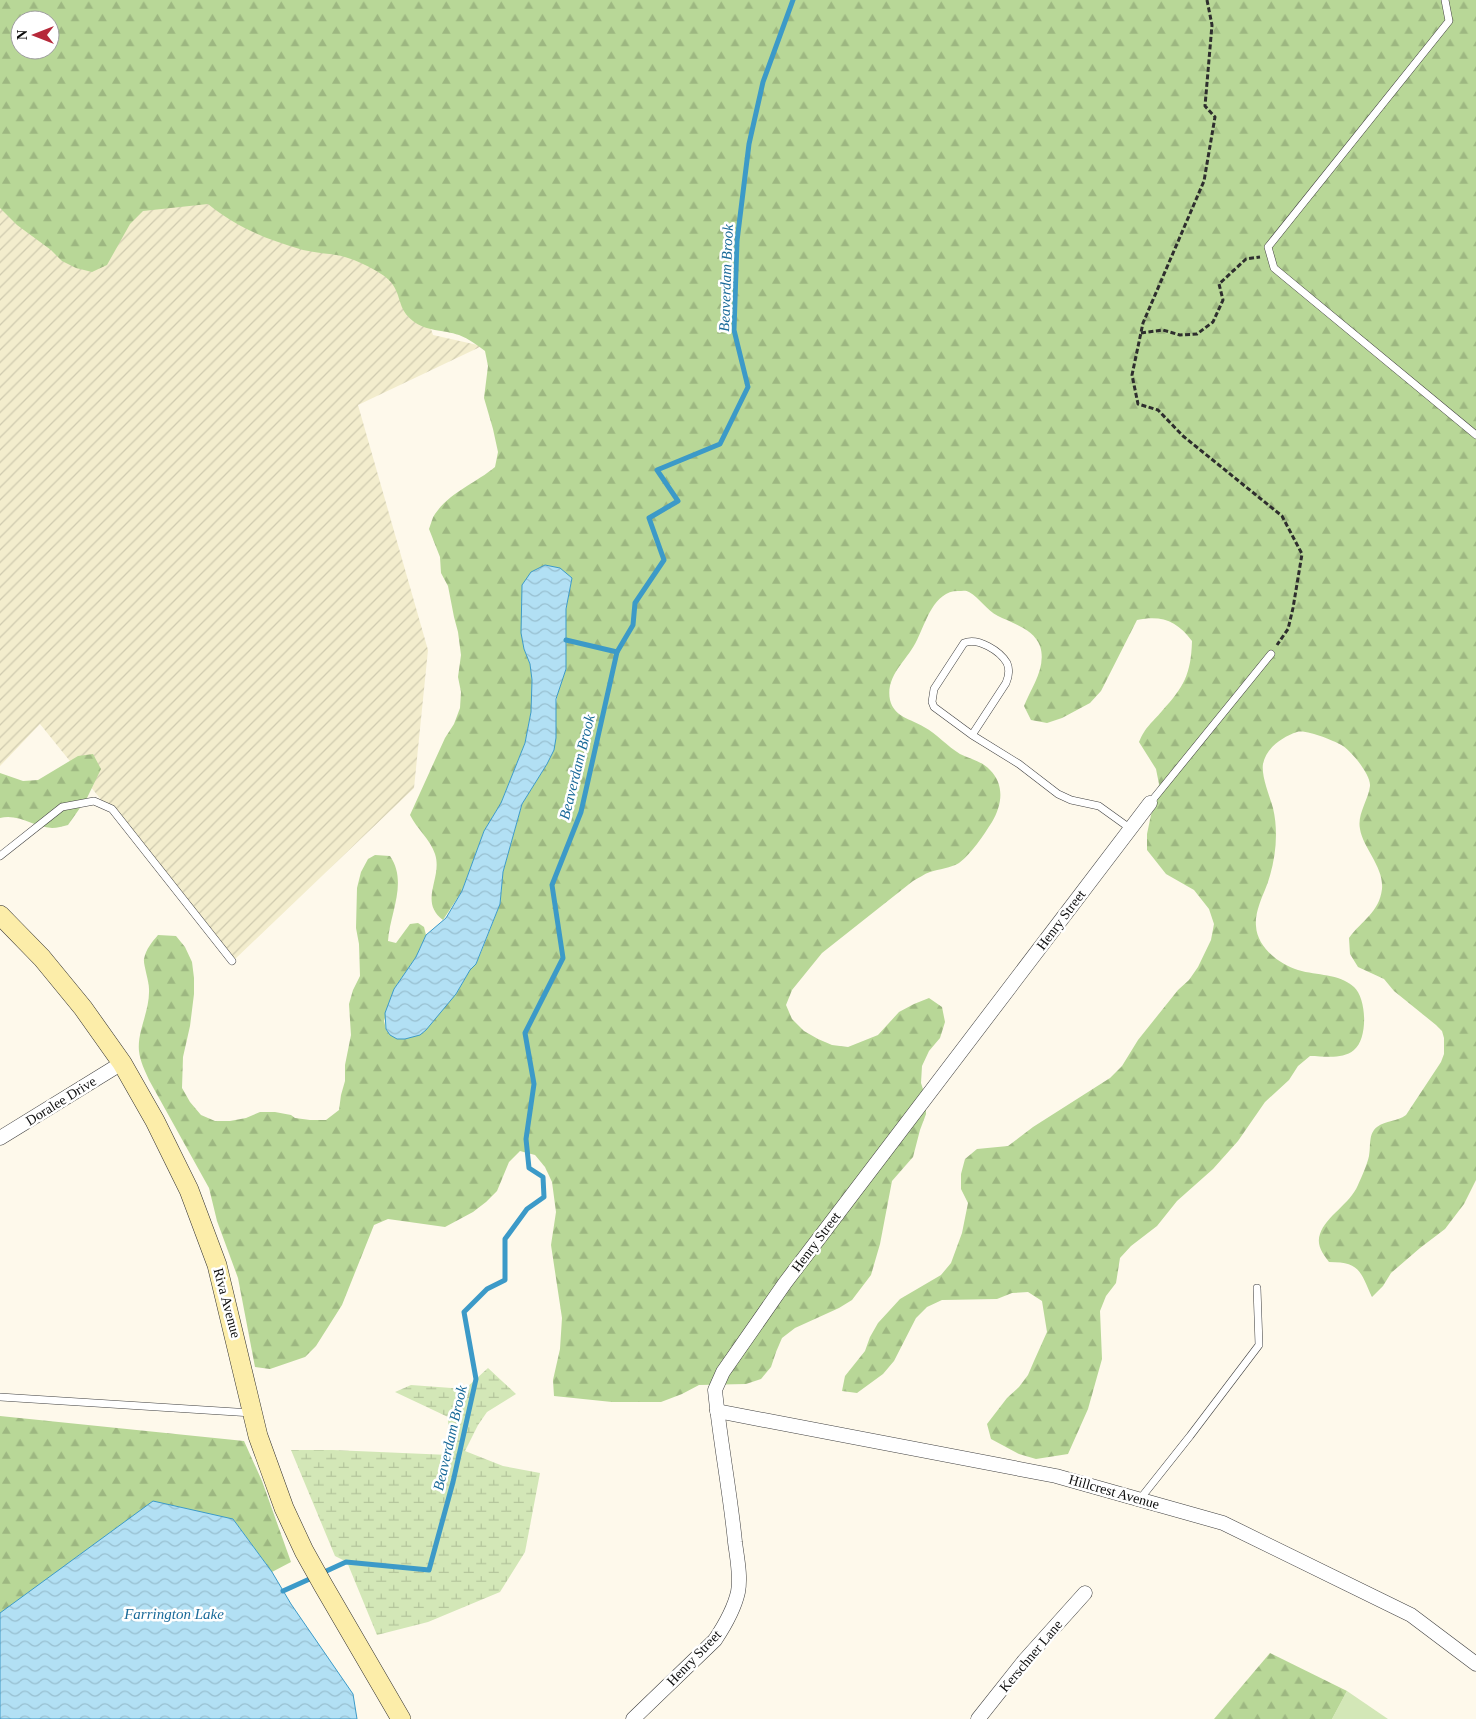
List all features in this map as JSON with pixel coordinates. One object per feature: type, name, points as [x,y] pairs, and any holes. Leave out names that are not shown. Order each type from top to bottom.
[{"type":"street","name":"Henry Street","points":[[633,1719],[715,1640],[725,1625],[738,1591],[739,1577],[715,1390],[723,1372],[785,1282],[1150,803]]},
{"type":"street","name":"Riva Avenue","points":[[0,915],[42,958],[83,1008],[122,1063],[155,1121],[189,1190],[217,1265],[264,1453],[284,1508],[323,1585],[401,1719]]},
{"type":"street","name":"Doralee Drive","points":[[0,1138],[122,1063]]},
{"type":"street","name":"Hillcrest Avenue","points":[[717,1412],[1056,1476],[1223,1523],[1411,1615],[1476,1664]]},
{"type":"street","name":"Kerschner Lane","points":[[978,1719],[1024,1661],[1085,1593]]},
{"type":"lane","points":[[1445,0],[1449,21],[1268,247],[1274,268],[1476,435]]},
{"type":"lane","points":[[972,735],[1006,683],[1010,673],[1007,663],[999,654],[982,643],[973,641],[964,643],[934,689],[932,702],[938,711],[972,735],[1018,764],[1058,794],[1072,800],[1099,806],[1130,829]]},
{"type":"lane","points":[[1150,803],[1271,654]]},
{"type":"lane","points":[[0,856],[62,807],[94,801],[112,809],[232,961]]},
{"type":"lane","points":[[1140,1499],[1259,1345],[1257,1288]]},
{"type":"lane","points":[[0,1397],[253,1413]]},
{"type":"path","points":[[1207,0],[1212,25],[1205,106],[1215,117],[1204,181],[1143,324],[1132,375],[1138,404],[1158,410],[1183,436],[1282,516],[1302,554],[1294,608],[1288,629],[1271,654]]},
{"type":"path","points":[[1141,333],[1163,330],[1180,335],[1197,334],[1213,322],[1223,300],[1219,284],[1246,259],[1271,256]]},
{"type":"shaded area","points":[[174,170],[406,254],[433,335],[482,346],[358,405],[428,650],[414,788],[232,962],[40,724],[0,766],[0,199]]},
{"type":"green space","points":[[0,0],[1476,0],[1476,1180],[1464,1204],[1445,1229],[1391,1273],[1383,1286],[1372,1297],[1358,1270],[1347,1264],[1329,1262],[1321,1249],[1319,1238],[1327,1221],[1350,1198],[1360,1182],[1370,1152],[1372,1133],[1380,1125],[1406,1115],[1441,1062],[1444,1054],[1444,1038],[1442,1031],[1436,1025],[1394,991],[1384,979],[1358,967],[1350,954],[1349,938],[1374,910],[1382,889],[1380,873],[1362,836],[1359,823],[1369,792],[1369,781],[1360,764],[1343,746],[1313,734],[1297,732],[1275,744],[1267,753],[1263,764],[1264,780],[1275,819],[1276,842],[1273,865],[1257,915],[1257,934],[1270,954],[1284,964],[1305,972],[1341,979],[1354,987],[1361,1000],[1364,1019],[1364,1028],[1359,1045],[1344,1055],[1333,1057],[1310,1056],[1298,1066],[1289,1080],[1265,1102],[1238,1141],[1213,1169],[1177,1201],[1157,1226],[1131,1246],[1120,1258],[1116,1283],[1106,1296],[1100,1311],[1102,1359],[1088,1409],[1068,1454],[1036,1459],[1019,1454],[991,1439],[987,1424],[1028,1375],[1047,1332],[1042,1301],[1028,1292],[1012,1293],[997,1299],[942,1300],[927,1307],[916,1318],[894,1361],[883,1374],[857,1393],[842,1391],[845,1376],[865,1351],[878,1323],[900,1299],[941,1275],[951,1263],[962,1233],[968,1203],[961,1189],[961,1174],[965,1159],[977,1149],[1008,1146],[1033,1127],[1110,1078],[1122,1066],[1138,1040],[1198,967],[1211,940],[1214,924],[1209,909],[1194,890],[1166,874],[1147,850],[1147,834],[1151,815],[1157,800],[1159,784],[1156,769],[1139,742],[1146,729],[1181,687],[1188,671],[1192,641],[1175,624],[1168,621],[1154,618],[1137,620],[1101,691],[1090,703],[1062,718],[1047,723],[1031,720],[1024,706],[1040,669],[1042,654],[1037,640],[1022,627],[998,616],[969,592],[950,592],[943,596],[932,609],[913,647],[894,675],[889,691],[890,700],[892,706],[899,714],[929,730],[960,754],[980,762],[990,770],[995,776],[1000,789],[998,809],[992,822],[977,844],[959,863],[928,873],[913,881],[822,953],[792,990],[786,1005],[792,1019],[804,1031],[832,1045],[848,1047],[878,1035],[899,1012],[914,1004],[929,998],[942,1007],[945,1022],[940,1038],[929,1051],[922,1066],[921,1083],[926,1099],[926,1114],[913,1157],[892,1181],[880,1244],[871,1275],[852,1300],[795,1328],[782,1338],[771,1367],[761,1379],[746,1384],[699,1385],[661,1402],[612,1402],[554,1396],[553,1380],[560,1349],[562,1318],[551,1245],[556,1212],[552,1182],[545,1167],[535,1155],[520,1151],[509,1162],[497,1191],[473,1212],[445,1227],[388,1219],[374,1225],[342,1305],[316,1346],[305,1357],[270,1369],[255,1367],[238,1278],[217,1221],[209,1188],[149,1080],[140,1058],[140,1036],[149,997],[149,986],[144,961],[146,952],[158,935],[176,936],[185,947],[192,962],[194,994],[190,1026],[183,1057],[182,1088],[190,1102],[201,1115],[215,1121],[230,1121],[246,1118],[260,1112],[275,1112],[291,1115],[295,1118],[326,1120],[339,1110],[351,1035],[349,1004],[360,976],[359,944],[356,928],[357,888],[361,872],[368,859],[375,855],[390,856],[398,876],[398,887],[388,941],[396,943],[410,924],[418,923],[424,927],[426,935],[416,957],[394,989],[384,1021],[390,1035],[456,994],[470,970],[476,964],[482,950],[500,904],[503,872],[522,804],[547,764],[558,691],[566,669],[566,609],[572,578],[521,601],[524,649],[530,664],[532,680],[531,712],[525,743],[501,803],[484,831],[462,891],[443,920],[436,913],[432,905],[437,863],[435,854],[410,815],[460,708],[461,692],[458,677],[461,655],[458,632],[448,586],[441,573],[440,557],[429,529],[434,516],[441,506],[495,467],[498,452],[484,398],[488,366],[485,351],[470,340],[459,335],[429,329],[413,321],[402,308],[396,290],[390,281],[362,263],[345,257],[303,250],[277,242],[230,220],[208,204],[143,211],[130,224],[107,265],[92,272],[76,268],[62,261],[51,250],[17,225],[0,208]]},
{"type":"green space","points":[[93,754],[101,769],[87,798],[68,825],[52,828],[13,817],[0,818],[0,773],[23,781],[38,780],[78,756]]},
{"type":"green space","points":[[488,1368],[516,1394],[487,1412],[465,1451],[503,1466],[540,1473],[525,1552],[500,1592],[428,1622],[377,1635],[347,1562],[335,1556],[291,1450],[449,1455],[448,1417],[395,1392],[411,1385],[465,1389]]},
{"type":"green space","points":[[0,1416],[244,1441],[262,1481],[291,1562],[272,1572],[233,1519],[0,1613]]},
{"type":"green space","points":[[1270,1653],[1347,1691],[1332,1719],[1214,1719]]},
{"type":"green space","points":[[1347,1691],[1388,1719],[1332,1719]]},
{"type":"water","points":[[545,565],[560,568],[572,578],[566,609],[566,669],[556,699],[556,738],[554,750],[522,804],[503,872],[500,904],[476,964],[470,970],[456,994],[426,1030],[420,1035],[397,1039],[390,1035],[386,1029],[385,1013],[394,989],[416,957],[426,935],[446,918],[462,891],[484,831],[501,803],[525,743],[531,712],[532,680],[530,664],[524,649],[521,633],[522,585],[531,572]]},
{"type":"water","name":"Farrington Lake","points":[[153,1501],[233,1519],[272,1572],[291,1604],[353,1694],[357,1719],[0,1719],[0,1613]]},
{"type":"waterway","name":"Beaverdam Brook","points":[[322,1573],[346,1562],[429,1570],[453,1482],[476,1379],[464,1312],[487,1289],[505,1280],[505,1239],[527,1209],[544,1197],[543,1177],[529,1168],[526,1139],[534,1084],[525,1033],[563,958],[552,885],[581,812],[617,652],[633,625],[635,603],[664,560],[649,518],[678,501],[657,470],[720,444],[748,387],[734,330],[737,241],[749,144],[763,82],[793,0]]},
{"type":"waterway","points":[[566,640],[617,652]]},
{"type":"waterway","name":"Beaverdam Brook","points":[[283,1591],[314,1577]]}]
